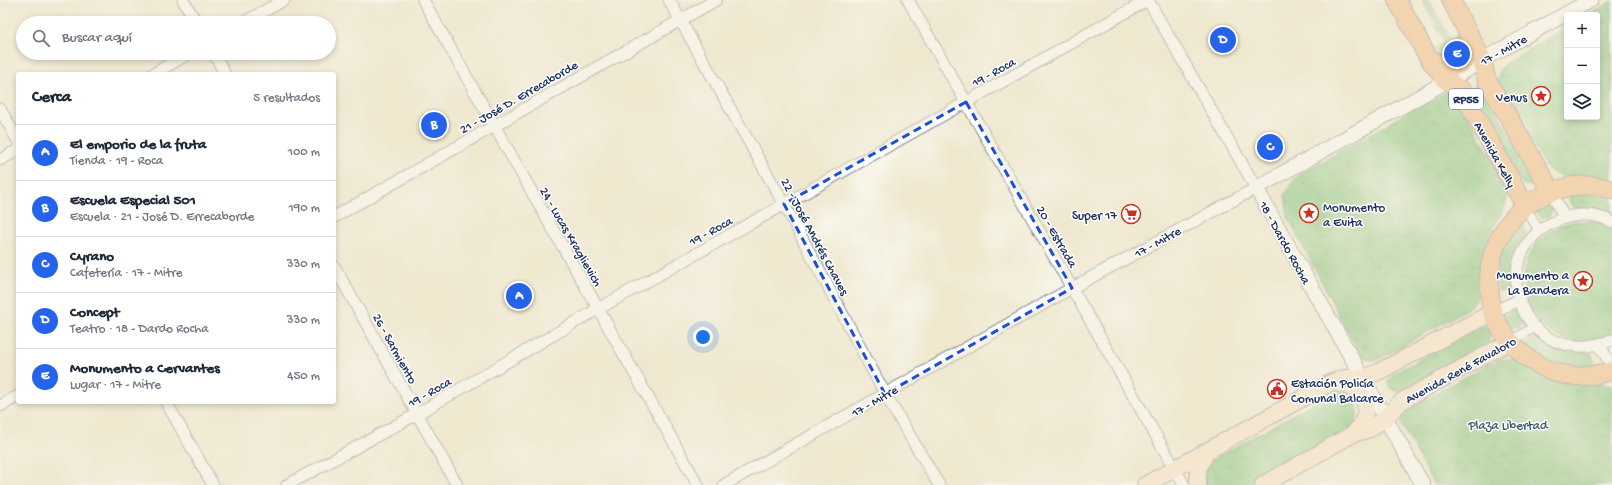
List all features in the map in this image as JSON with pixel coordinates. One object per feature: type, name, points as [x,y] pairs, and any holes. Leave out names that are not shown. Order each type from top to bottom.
[{"type":"main road","name":"Avenida Kelly","points":[[1397,0],[1428,57],[1446,80],[1462,91],[1525,206]]},
{"type":"main road","name":"RP55","points":[[1451,0],[1469,32],[1482,60],[1486,78],[1551,191]]},
{"type":"main road","points":[[1428,57],[1438,64],[1447,67],[1454,67],[1460,64],[1468,56],[1471,48],[1469,32]]},
{"type":"main road","points":[[1612,190],[1590,186],[1578,186],[1551,191],[1534,199],[1525,206],[1506,226],[1495,246],[1490,262],[1489,282],[1492,312],[1520,352],[1537,364],[1556,372],[1575,376],[1595,376],[1612,372]]},
{"type":"main road","points":[[1145,485],[1332,382],[1343,378],[1363,378],[1380,371],[1492,312]]},
{"type":"main road","name":"Avenida René Favaloro","points":[[1263,485],[1353,434],[1370,429],[1385,418],[1402,401],[1511,341]]},
{"type":"main road","points":[[1332,382],[1352,388],[1359,393],[1364,400],[1366,412],[1365,419],[1362,426],[1353,434]]},
{"type":"main road","points":[[1198,485],[1198,470],[1207,450]]},
{"type":"street","points":[[184,0],[192,16]]},
{"type":"street","points":[[255,16],[284,0]]},
{"type":"street","name":"24 - Lucas Kraglievich","points":[[422,0],[698,485]]},
{"type":"street","name":"22 - José Andrés Chaves","points":[[669,0],[784,204],[885,394],[939,485]]},
{"type":"street","name":"21 - José D. Errecaborde","points":[[336,216],[716,0]]},
{"type":"street","name":"20 - Estrada","points":[[908,0],[1184,485]]},
{"type":"street","name":"19 - Roca","points":[[287,485],[417,414],[598,309],[1148,0]]},
{"type":"street","name":"18 - Dardo Rocha","points":[[1148,0],[1256,188],[1423,485]]},
{"type":"street","name":"17 - Mitre","points":[[724,485],[1072,288],[1256,188],[1591,0]]},
{"type":"street","points":[[157,72],[178,60]]},
{"type":"street","points":[[218,60],[224,72]]},
{"type":"street","points":[[0,109],[16,137]]},
{"type":"street","points":[[0,160],[16,151]]},
{"type":"street","points":[[1551,191],[1564,217]]},
{"type":"street","name":"Avenida Kelly","points":[[1525,206],[1539,231]]},
{"type":"street","points":[[1612,222],[1606,219],[1587,215],[1564,217],[1549,223],[1533,236],[1523,252],[1517,270],[1516,289],[1521,307],[1528,320],[1555,342],[1575,347],[1600,345],[1612,340]]},
{"type":"street","name":"26 - Sarmiento","points":[[336,270],[457,485]]},
{"type":"street","points":[[1492,312],[1519,300]]},
{"type":"street","name":"Avenida René Favaloro","points":[[1511,341],[1535,327]]},
{"type":"street","points":[[1600,345],[1612,366]]},
{"type":"street","points":[[0,406],[16,397]]},
{"type":"street","points":[[167,404],[213,485]]},
{"type":"highlighted area","points":[[966,102],[1072,288],[885,394],[784,204]]},
{"type":"green space","points":[[1422,0],[1429,0],[1450,39],[1463,32],[1467,52],[1446,62],[1432,49],[1445,42]]},
{"type":"green space","points":[[1612,1],[1612,182],[1566,176],[1549,170],[1545,166],[1499,83],[1500,72],[1506,63],[1564,29],[1564,120],[1600,120],[1600,12],[1594,12]]},
{"type":"green space","points":[[1476,84],[1482,85],[1535,180],[1531,185],[1522,185],[1469,89]]},
{"type":"green space","points":[[1448,92],[1457,95],[1509,190],[1508,197],[1486,244],[1481,287],[1478,296],[1473,303],[1464,311],[1378,360],[1368,359],[1363,357],[1357,350],[1288,217],[1285,195],[1295,179],[1304,171],[1429,100]]},
{"type":"green space","points":[[1572,193],[1612,196],[1612,216],[1588,208],[1579,209],[1573,207],[1570,200]]},
{"type":"green space","points":[[1546,199],[1551,202],[1553,208],[1549,216],[1539,216],[1535,210]]},
{"type":"green space","points":[[1574,221],[1593,221],[1612,228],[1612,334],[1587,342],[1564,339],[1545,328],[1532,311],[1524,290],[1525,268],[1534,247],[1556,228]]},
{"type":"green space","points":[[1518,224],[1524,227],[1526,233],[1515,261],[1513,286],[1509,290],[1500,291],[1498,290],[1497,257]]},
{"type":"green space","points":[[1514,310],[1520,313],[1523,319],[1520,325],[1514,328],[1508,325],[1505,319],[1508,313]]},
{"type":"green space","points":[[1483,326],[1489,329],[1491,334],[1488,342],[1400,391],[1395,391],[1390,388],[1388,381],[1393,374],[1478,327]]},
{"type":"green space","points":[[1536,337],[1561,348],[1590,353],[1594,359],[1594,363],[1590,369],[1555,366],[1527,348],[1528,342]]},
{"type":"green space","name":"Plaza Libertad","points":[[1504,359],[1515,360],[1587,384],[1612,386],[1612,485],[1434,485],[1401,424],[1403,415],[1408,408],[1491,363]]},
{"type":"green space","points":[[1338,389],[1350,394],[1356,402],[1358,407],[1354,426],[1249,485],[1206,485],[1203,476],[1208,462]]},
{"type":"place","name":"Concept","points":[[1223,40]]},
{"type":"place","name":"Monumento a Cervantes","points":[[1457,54]]},
{"type":"place","name":"Venus","points":[[1541,96]]},
{"type":"place","name":"Escuela Especial 501","points":[[434,125]]},
{"type":"place","name":"Cyrano","points":[[1270,147]]},
{"type":"place","name":"Monumento a Evita","points":[[1309,213]]},
{"type":"place","name":"Super 17","points":[[1131,214]]},
{"type":"place","name":"Monumento a La Bandera","points":[[1583,281]]},
{"type":"place","name":"El emporio de la fruta","points":[[519,296]]},
{"type":"place","name":"Estación Policía Comunal Balcarce","points":[[1277,389]]}]
